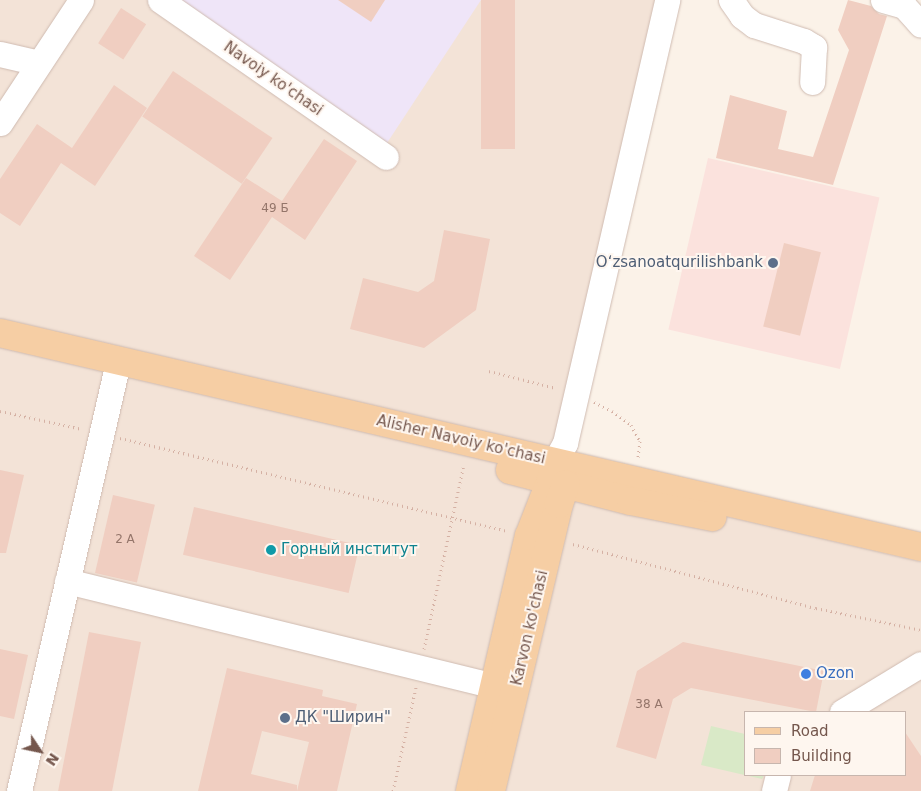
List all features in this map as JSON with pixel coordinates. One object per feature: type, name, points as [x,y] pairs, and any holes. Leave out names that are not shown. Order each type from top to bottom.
[{"type":"main road","name":"Alisher Navoiy ko'chasi","points":[[0,333],[117,369],[465,460],[561,467],[630,501],[766,527],[921,563]]},
{"type":"main road","name":"Alisher Navoiy ko'chasi","points":[[0,350],[117,369],[921,547]]},
{"type":"main road","points":[[470,791],[529,536],[561,467]]},
{"type":"main road","name":"Karvon ko'chasi","points":[[491,791],[559,504],[561,467]]},
{"type":"street","points":[[0,123],[81,0]]},
{"type":"street","name":"Navoiy ko'chasi","points":[[160,0],[386,157]]},
{"type":"street","points":[[561,467],[667,0]]},
{"type":"street","points":[[731,0],[742,16],[754,25],[804,41],[814,47],[812,82]]},
{"type":"street","points":[[883,0],[904,6],[921,25]]},
{"type":"street","points":[[0,54],[39,63]]},
{"type":"street","points":[[19,791],[117,369]]},
{"type":"street","points":[[67,581],[494,686]]},
{"type":"street","points":[[844,711],[921,664]]},
{"type":"street","points":[[774,791],[778,776]]},
{"type":"path","points":[[0,411],[102,433],[452,520],[511,532]]},
{"type":"path","points":[[452,520],[465,460]]},
{"type":"path","points":[[572,544],[816,608],[921,630]]},
{"type":"shaded area","points":[[0,0],[656,0],[551,475],[921,562],[921,791],[0,791]]},
{"type":"shaded area","points":[[181,0],[481,0],[387,143]]},
{"type":"shaded area","name":"Oʻzsanoatqurilishbank","points":[[708,158],[879,198],[840,369],[668,329]]},
{"type":"green space","points":[[711,726],[744,734],[744,775],[701,765]]},
{"type":"green space","points":[[749,776],[764,776],[762,779]]},
{"type":"building","points":[[338,0],[385,0],[371,22]]},
{"type":"building","points":[[481,0],[515,0],[515,149],[481,149]]},
{"type":"building","points":[[848,0],[871,6],[879,14],[887,16],[833,185],[716,158],[730,95],[787,111],[778,149],[813,157],[849,50],[838,30]]},
{"type":"building","points":[[121,8],[146,24],[123,60],[98,43]]},
{"type":"building","points":[[173,71],[272,138],[242,184],[142,117]]},
{"type":"building","points":[[114,85],[147,108],[95,186],[61,163],[20,226],[0,213],[0,179],[37,124],[72,148]]},
{"type":"building","points":[[324,139],[357,161],[305,240],[272,217],[230,280],[194,256],[246,178],[282,201]]},
{"type":"building","points":[[444,230],[490,239],[476,310],[424,348],[350,329],[363,278],[418,292],[434,281]]},
{"type":"building","points":[[784,243],[821,252],[800,336],[763,326]]},
{"type":"building","points":[[0,470],[24,475],[6,553],[0,553]]},
{"type":"building","points":[[113,495],[155,505],[137,583],[95,573]]},
{"type":"building","name":"Горный институт","points":[[194,507],[360,545],[349,593],[183,555]]},
{"type":"building","points":[[89,632],[141,642],[112,791],[58,791]]},
{"type":"building","points":[[683,642],[824,671],[816,711],[691,688],[673,699],[656,759],[616,747],[637,671]]},
{"type":"building","points":[[0,649],[28,655],[14,719],[0,716]]},
{"type":"building","name":"ДК \"Ширин\"","points":[[227,668],[323,690],[322,696],[357,704],[337,791],[297,791],[198,791]],"holes":[[[262,731],[309,742],[297,791],[297,785],[251,774]]]},
{"type":"building","points":[[906,734],[921,756],[921,791],[810,791],[815,776],[906,776]]},
{"type":"place","name":"Oʻzsanoatqurilishbank","points":[[773,263]]},
{"type":"place","name":"Горный институт","points":[[271,550]]},
{"type":"place","name":"Ozon","points":[[806,674]]},
{"type":"place","name":"ДК \"Ширин\"","points":[[285,718]]}]
